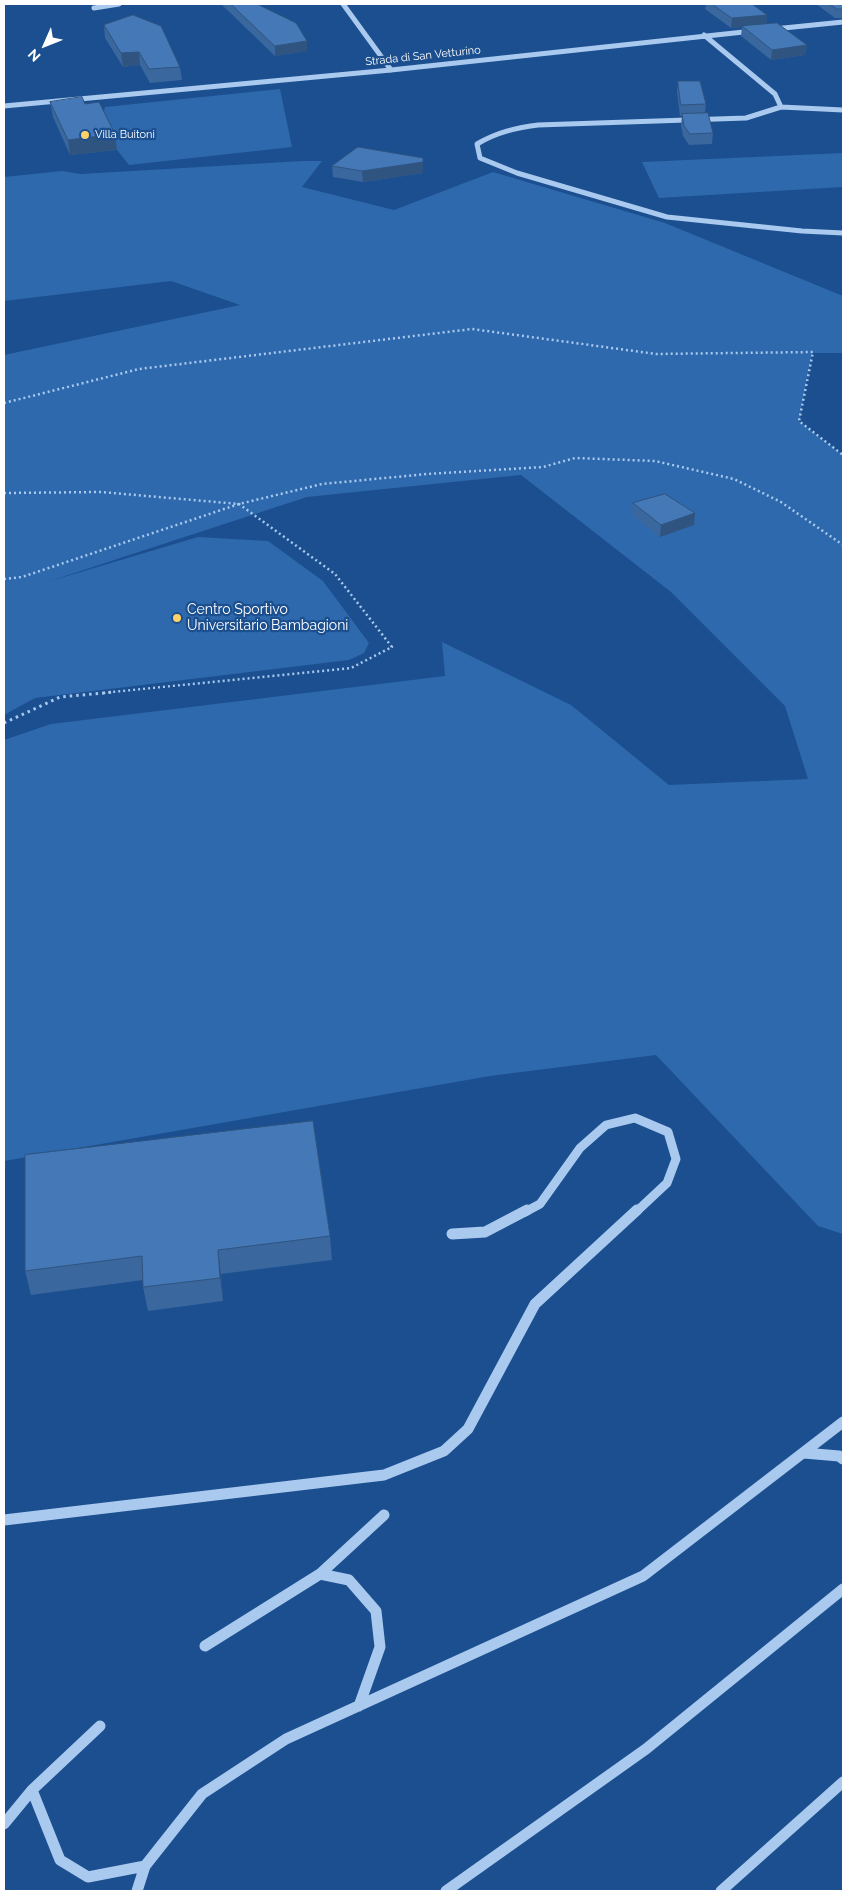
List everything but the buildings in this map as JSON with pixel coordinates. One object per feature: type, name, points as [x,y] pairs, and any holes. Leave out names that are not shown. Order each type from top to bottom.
[{"type":"street","points":[[94,8],[119,4]]},
{"type":"street","points":[[343,4],[391,70]]},
{"type":"street","name":"Strada di San Vetturino","points":[[4,106],[391,70],[704,35],[843,22]]},
{"type":"street","points":[[704,35],[775,94],[781,107]]},
{"type":"street","points":[[843,110],[781,107],[746,118],[538,125],[495,133],[477,144],[480,158],[517,173],[667,218],[843,233]]},
{"type":"street","points":[[4,1520],[384,1475],[444,1451],[468,1428],[535,1304],[667,1183],[676,1159],[668,1132],[635,1118],[606,1125],[580,1148],[540,1204],[485,1232],[452,1234]]},
{"type":"street","points":[[205,1646],[320,1574],[384,1515]]},
{"type":"street","points":[[320,1574],[350,1580],[376,1611],[380,1647],[359,1706]]},
{"type":"street","points":[[446,1891],[646,1749],[843,1589]]},
{"type":"street","points":[[4,1824],[32,1790],[100,1726]]},
{"type":"street","points":[[721,1891],[843,1782]]},
{"type":"street","points":[[32,1790],[60,1860],[88,1877],[145,1866]]},
{"type":"lane","points":[[137,1891],[145,1866],[202,1794],[286,1739],[642,1576],[843,1422]]},
{"type":"lane","points":[[804,1453],[839,1456],[843,1459]]},
{"type":"path","points":[[4,403],[139,369],[472,329],[656,354],[813,352],[799,421],[843,455]]},
{"type":"path","points":[[4,580],[22,577],[239,504],[322,484],[427,474],[543,468],[575,458],[654,461],[734,479],[781,502],[843,545]]},
{"type":"path","points":[[4,492],[101,492],[239,504],[335,574],[392,647],[351,668],[60,697],[4,723]]},
{"type":"shaded area","points":[[280,89],[292,147],[129,165],[117,150],[103,116],[105,107]]},
{"type":"shaded area","points":[[843,153],[843,187],[659,198],[642,162]]},
{"type":"shaded area","points":[[322,161],[302,187],[394,210],[493,172],[665,223],[843,296],[843,353],[812,353],[799,421],[843,455],[843,1234],[818,1226],[656,1055],[490,1076],[4,1161],[4,740],[51,724],[445,676],[442,642],[571,705],[669,785],[808,779],[785,706],[671,592],[521,475],[307,497],[47,582],[198,537],[268,541],[323,581],[369,643],[364,653],[349,660],[35,698],[4,715],[4,355],[240,305],[171,281],[4,301],[4,177],[62,171],[81,174]]},
{"type":"place","name":"Villa Buitoni","points":[[85,135]]},
{"type":"place","name":"Centro Sportivo Universitario Bambagioni","points":[[177,618]]}]
